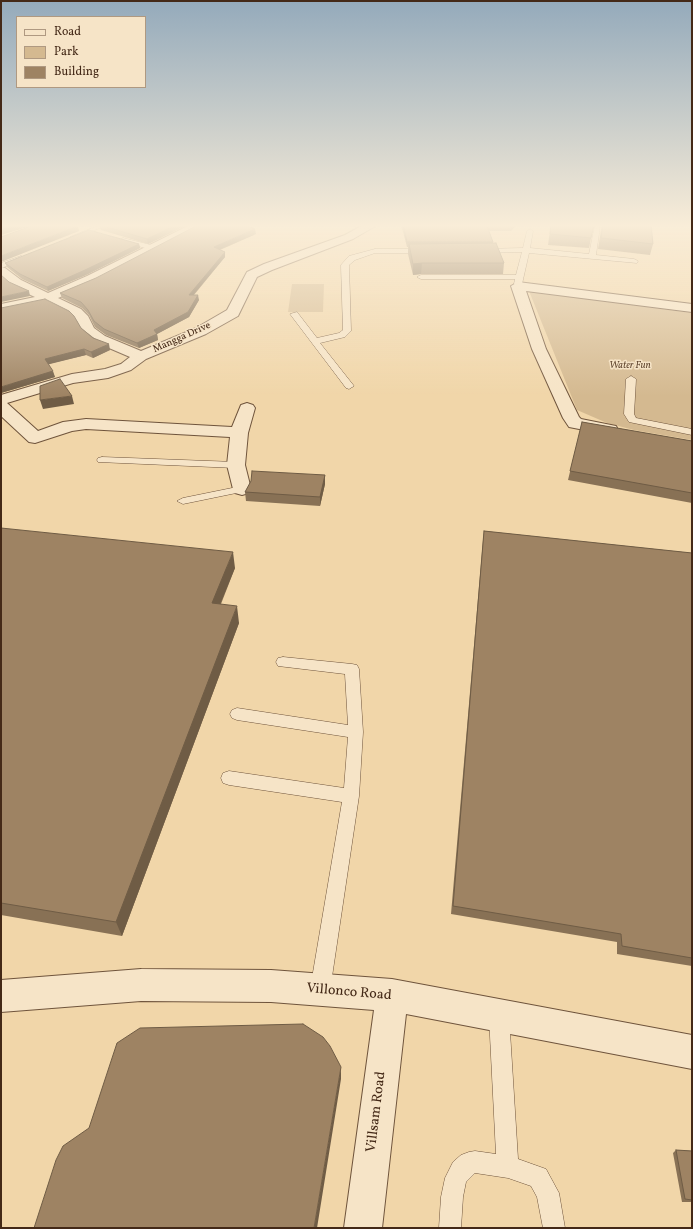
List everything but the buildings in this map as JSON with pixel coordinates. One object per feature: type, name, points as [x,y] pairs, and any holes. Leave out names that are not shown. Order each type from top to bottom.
[{"type":"street","points":[[14,281],[46,299],[76,312],[83,319],[88,330],[100,339],[141,356]]},
{"type":"street","points":[[1,308],[46,299],[87,281]]},
{"type":"street","name":"Mangga Drive","points":[[1,400],[72,379],[108,373],[126,367],[141,356],[201,331],[233,313],[248,281]]},
{"type":"street","points":[[519,281],[539,350],[575,423],[692,444]]},
{"type":"street","points":[[521,281],[692,308]]},
{"type":"street","points":[[1,407],[35,438],[69,426],[86,424],[192,429],[239,433]]},
{"type":"street","points":[[242,489],[236,465],[239,433],[246,408]]},
{"type":"street","name":"Villonco Road","points":[[1,996],[141,985],[270,986],[392,995],[692,1052]]},
{"type":"street","name":"Villsam Road","points":[[363,1228],[392,995]]},
{"type":"lane","points":[[316,341],[342,335],[347,331],[345,281]]},
{"type":"lane","points":[[294,314],[349,386]]},
{"type":"lane","points":[[631,379],[629,414],[632,420],[692,432]]},
{"type":"lane","points":[[102,460],[236,465]]},
{"type":"lane","points":[[183,501],[242,489]]},
{"type":"lane","points":[[283,662],[352,669],[356,732],[351,796],[320,990]]},
{"type":"lane","points":[[237,714],[356,732]]},
{"type":"lane","points":[[229,778],[351,796]]},
{"type":"lane","points":[[499,1016],[508,1167]]},
{"type":"lane","points":[[450,1228],[454,1186],[461,1170],[471,1162],[508,1167],[535,1176],[541,1180],[548,1193],[554,1228]]},
{"type":"green space","points":[[292,284],[324,284],[323,312],[288,312]]},
{"type":"green space","name":"Water Fun","points":[[529,291],[692,313],[692,440],[634,430],[607,423],[577,410]]}]
